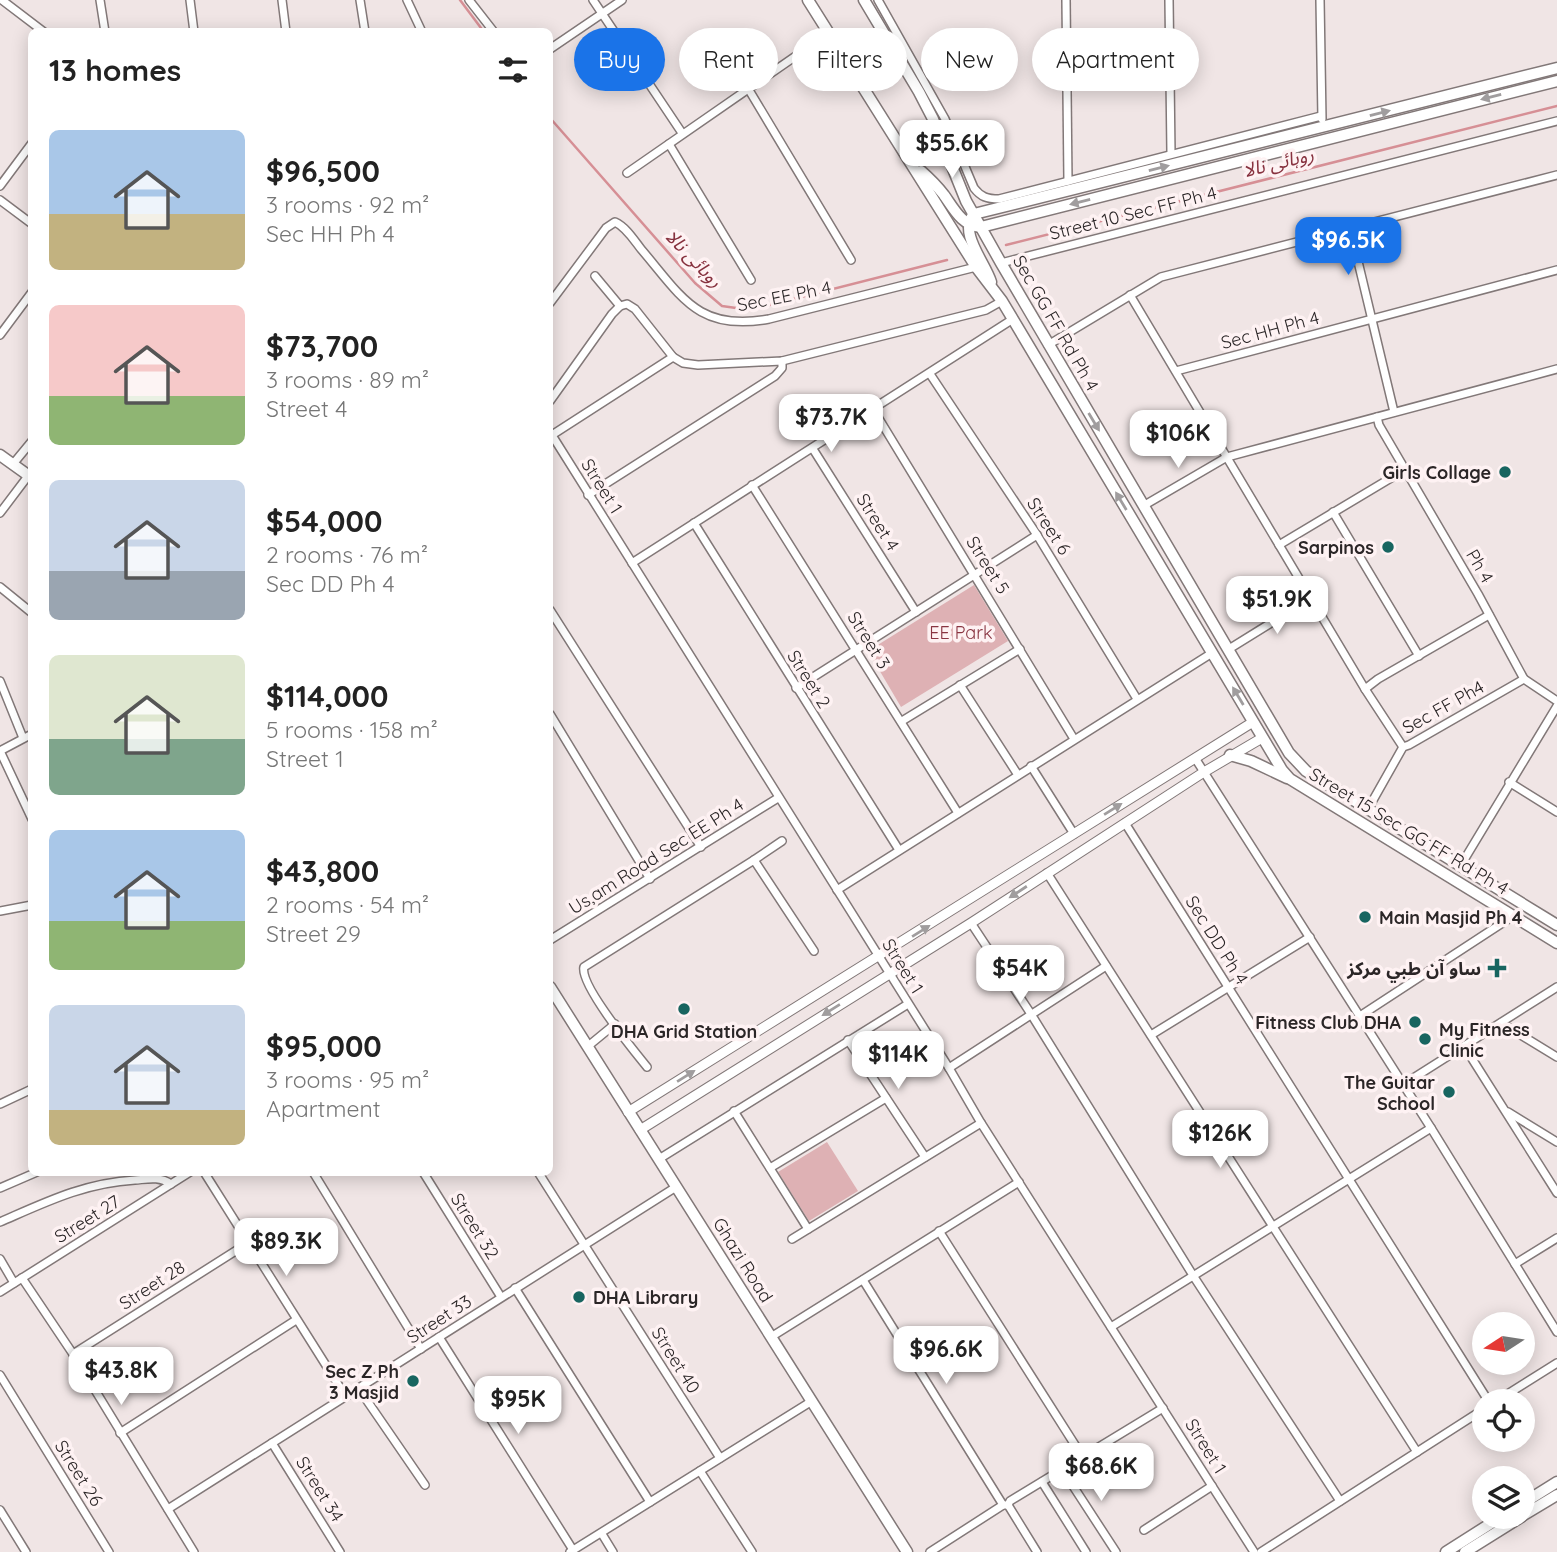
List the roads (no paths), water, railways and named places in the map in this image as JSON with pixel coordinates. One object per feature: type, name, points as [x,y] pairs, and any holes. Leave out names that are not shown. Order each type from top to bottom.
[{"type":"main road","points":[[808,0],[826,28]]},
{"type":"main road","points":[[871,1],[924,101],[971,219],[969,236],[987,269],[993,287]]},
{"type":"main road","points":[[866,91],[910,160],[935,184],[955,212],[971,219],[1199,152],[1557,68]]},
{"type":"main road","points":[[981,227],[1557,80]]},
{"type":"main road","name":"Street 15 Sec GG FF Rd Ph 4","points":[[910,160],[976,267],[1002,301],[1262,737],[1290,779],[1557,942]]},
{"type":"main road","name":"Sec GG FF Rd Ph 4","points":[[971,219],[981,227],[1048,345],[1297,764],[1557,925]]},
{"type":"main road","points":[[0,455],[28,475]]},
{"type":"main road","points":[[1230,755],[1251,761],[1290,779]]},
{"type":"main road","name":"Ghazi Road","points":[[553,992],[907,1552]]},
{"type":"main road","points":[[1535,1496],[1557,1482]]},
{"type":"main road","points":[[1535,1509],[1557,1495]]},
{"type":"main road","points":[[1446,1552],[1482,1529]]},
{"type":"main road","points":[[1465,1552],[1502,1529]]},
{"type":"street","points":[[1,0],[39,28]]},
{"type":"street","points":[[100,0],[104,28]]},
{"type":"street","points":[[190,0],[194,28]]},
{"type":"street","points":[[282,0],[286,28]]},
{"type":"street","points":[[359,0],[364,28]]},
{"type":"street","points":[[407,0],[420,28]]},
{"type":"street","points":[[469,0],[491,28]]},
{"type":"street","points":[[593,0],[682,133]]},
{"type":"street","points":[[553,47],[622,0]]},
{"type":"street","points":[[1066,0],[1068,181]]},
{"type":"street","points":[[1169,0],[1171,153]]},
{"type":"street","points":[[1320,0],[1322,122]]},
{"type":"street","points":[[871,1],[945,119],[970,180],[980,195],[988,199],[1171,153],[1199,152]]},
{"type":"street","points":[[627,173],[682,133],[747,91]]},
{"type":"street","points":[[750,91],[851,260]]},
{"type":"street","name":"Street 10 Sec FF Ph 4","points":[[1001,263],[1557,121]]},
{"type":"street","points":[[669,144],[751,280]]},
{"type":"street","points":[[0,186],[28,149]]},
{"type":"street","points":[[1048,345],[1161,277],[1557,175]]},
{"type":"street","points":[[0,200],[28,221]]},
{"type":"street","name":"Sec EE Ph 4","points":[[553,299],[606,228],[615,222],[629,234],[685,300],[723,322],[748,323],[768,319],[976,267]]},
{"type":"street","points":[[1350,228],[1394,412]]},
{"type":"street","name":"Sec HH Ph 4","points":[[1175,371],[1557,270]]},
{"type":"street","points":[[595,276],[620,306]]},
{"type":"street","points":[[1130,295],[1365,689],[1403,747]]},
{"type":"street","points":[[0,335],[28,297]]},
{"type":"street","points":[[553,397],[611,314],[627,304],[635,309],[674,357],[682,363],[698,365],[782,361],[986,310],[1002,301]]},
{"type":"street","points":[[632,563],[1013,319]]},
{"type":"street","points":[[553,432],[674,357]]},
{"type":"street","points":[[589,495],[775,376],[782,368],[782,361]]},
{"type":"street","points":[[1143,506],[1227,457],[1557,369]]},
{"type":"street","name":"Street 6","points":[[930,374],[1037,536],[1137,699]]},
{"type":"street","name":"Street 5","points":[[873,409],[1074,739]]},
{"type":"street","name":"Ph 4","points":[[1377,417],[1379,425],[1524,679]]},
{"type":"street","name":"Street 1","points":[[553,436],[981,1123],[1254,1552]]},
{"type":"street","points":[[13,464],[28,446]]},
{"type":"street","name":"Street 4","points":[[813,449],[916,612]]},
{"type":"street","points":[[1279,545],[1406,469]]},
{"type":"street","points":[[0,513],[28,479]]},
{"type":"street","name":"Street 3","points":[[752,485],[958,813]]},
{"type":"street","points":[[1333,512],[1419,656]]},
{"type":"street","name":"Street 2","points":[[694,523],[900,850]]},
{"type":"street","points":[[796,688],[1037,536]]},
{"type":"street","points":[[0,587],[28,610]]},
{"type":"street","points":[[1228,649],[1311,598]]},
{"type":"street","points":[[553,615],[701,847]]},
{"type":"street","points":[[1365,689],[1489,615]]},
{"type":"street","points":[[902,721],[1020,649]]},
{"type":"street","points":[[837,890],[1212,653]]},
{"type":"street","points":[[1461,865],[1557,704],[1524,679]]},
{"type":"street","name":"Sec FF Ph4","points":[[1368,810],[1403,747],[1524,679]]},
{"type":"street","points":[[0,681],[23,738]]},
{"type":"street","points":[[960,685],[1018,775]]},
{"type":"street","points":[[553,719],[650,879]]},
{"type":"street","points":[[628,1112],[1253,722]]},
{"type":"street","points":[[28,736],[1,751],[28,810]]},
{"type":"street","points":[[640,1130],[1262,737]]},
{"type":"street","points":[[1195,758],[1404,1084],[1557,1332]]},
{"type":"street","points":[[1031,766],[1074,834]]},
{"type":"street","points":[[1509,782],[1557,811]]},
{"type":"street","name":"Us,am Road Sec EE Ph 4","points":[[553,938],[778,798]]},
{"type":"street","name":"Sec DD Ph 4","points":[[1125,823],[1481,1389]]},
{"type":"street","points":[[647,1067],[588,985],[582,972],[584,967],[782,841]]},
{"type":"street","points":[[754,860],[814,951]]},
{"type":"street","points":[[1047,873],[1417,1452]]},
{"type":"street","points":[[0,911],[28,906]]},
{"type":"street","points":[[1360,1016],[1513,916]]},
{"type":"street","points":[[971,923],[1339,1501]]},
{"type":"street","points":[[1151,1035],[1310,937]]},
{"type":"street","points":[[949,1068],[1106,966]]},
{"type":"street","points":[[1404,1084],[1556,988],[1557,978]]},
{"type":"street","points":[[659,1159],[908,1004]]},
{"type":"street","points":[[1501,1023],[1557,1057]]},
{"type":"street","points":[[587,1047],[615,1024]]},
{"type":"street","points":[[848,1040],[925,1157]]},
{"type":"street","points":[[1464,1046],[1557,1193]]},
{"type":"street","points":[[0,1104],[28,1091]]},
{"type":"street","points":[[770,1168],[886,1098]]},
{"type":"street","points":[[734,1111],[808,1228]]},
{"type":"street","points":[[1507,1112],[1557,1142]]},
{"type":"street","points":[[792,1239],[981,1123]]},
{"type":"street","points":[[1111,1327],[1431,1128]]},
{"type":"street","points":[[0,1188],[28,1176]]},
{"type":"street","name":"Street 27","points":[[0,1292],[184,1176]]},
{"type":"street","points":[[206,1176],[346,1397]]},
{"type":"street","points":[[315,1176],[421,1349]]},
{"type":"street","name":"Street 32","points":[[425,1176],[501,1297]]},
{"type":"street","name":"Street 40","points":[[541,1176],[720,1458]]},
{"type":"street","points":[[0,1222],[85,1187],[113,1181],[162,1178],[171,1184]]},
{"type":"street","points":[[771,1336],[1019,1182]]},
{"type":"street","name":"Street 33","points":[[168,1509],[676,1187]]},
{"type":"street","points":[[939,1231],[1082,1457]]},
{"type":"street","points":[[1515,1265],[1557,1238]]},
{"type":"street","name":"Street 28","points":[[73,1354],[247,1243]]},
{"type":"street","points":[[0,1259],[14,1283]]},
{"type":"street","points":[[22,1278],[73,1354],[194,1552]]},
{"type":"street","points":[[863,1280],[1037,1552]]},
{"type":"street","points":[[515,1288],[650,1502]]},
{"type":"street","points":[[120,1433],[296,1320]]},
{"type":"street","points":[[439,1337],[571,1551],[812,1401]]},
{"type":"street","points":[[1516,1389],[1557,1363]]},
{"type":"street","name":"Street 26","points":[[0,1375],[109,1552]]},
{"type":"street","points":[[359,1389],[425,1485]]},
{"type":"street","points":[[930,1552],[1163,1408]]},
{"type":"street","points":[[1261,1552],[1472,1417]]},
{"type":"street","name":"Street 34","points":[[272,1443],[341,1552]]},
{"type":"street","points":[[1062,1469],[1116,1552]]},
{"type":"street","points":[[699,1471],[752,1552]]},
{"type":"street","points":[[1042,1482],[1086,1552]]},
{"type":"street","points":[[1144,1530],[1212,1486]]},
{"type":"street","points":[[0,1510],[26,1552]]},
{"type":"street","points":[[602,1534],[613,1552]]},
{"type":"waterway","name":"روہائی نالا","points":[[460,0],[481,28]]},
{"type":"waterway","name":"روہائی نالا","points":[[1006,245],[1557,106]]},
{"type":"waterway","name":"روہائی نالا","points":[[553,121],[695,283],[722,306],[750,310],[947,260]]},
{"type":"place","name":"Girls Collage","points":[[1505,472]]},
{"type":"place","name":"Sarpinos","points":[[1388,547]]},
{"type":"place","name":"Main Masjid Ph 4","points":[[1365,917]]},
{"type":"place","name":"ساو آن طبي مرکز","points":[[1497,968]]},
{"type":"place","name":"DHA Grid Station","points":[[684,1009]]},
{"type":"place","name":"Fitness Club DHA","points":[[1415,1022]]},
{"type":"place","name":"My Fitness Clinic","points":[[1425,1039]]},
{"type":"place","name":"The Guitar School","points":[[1449,1092]]},
{"type":"place","name":"DHA Library","points":[[579,1297]]},
{"type":"place","name":"Sec Z Ph 3 Masjid","points":[[413,1381]]},
{"type":"park label","name":"EE Park","points":[[961,632]]}]
